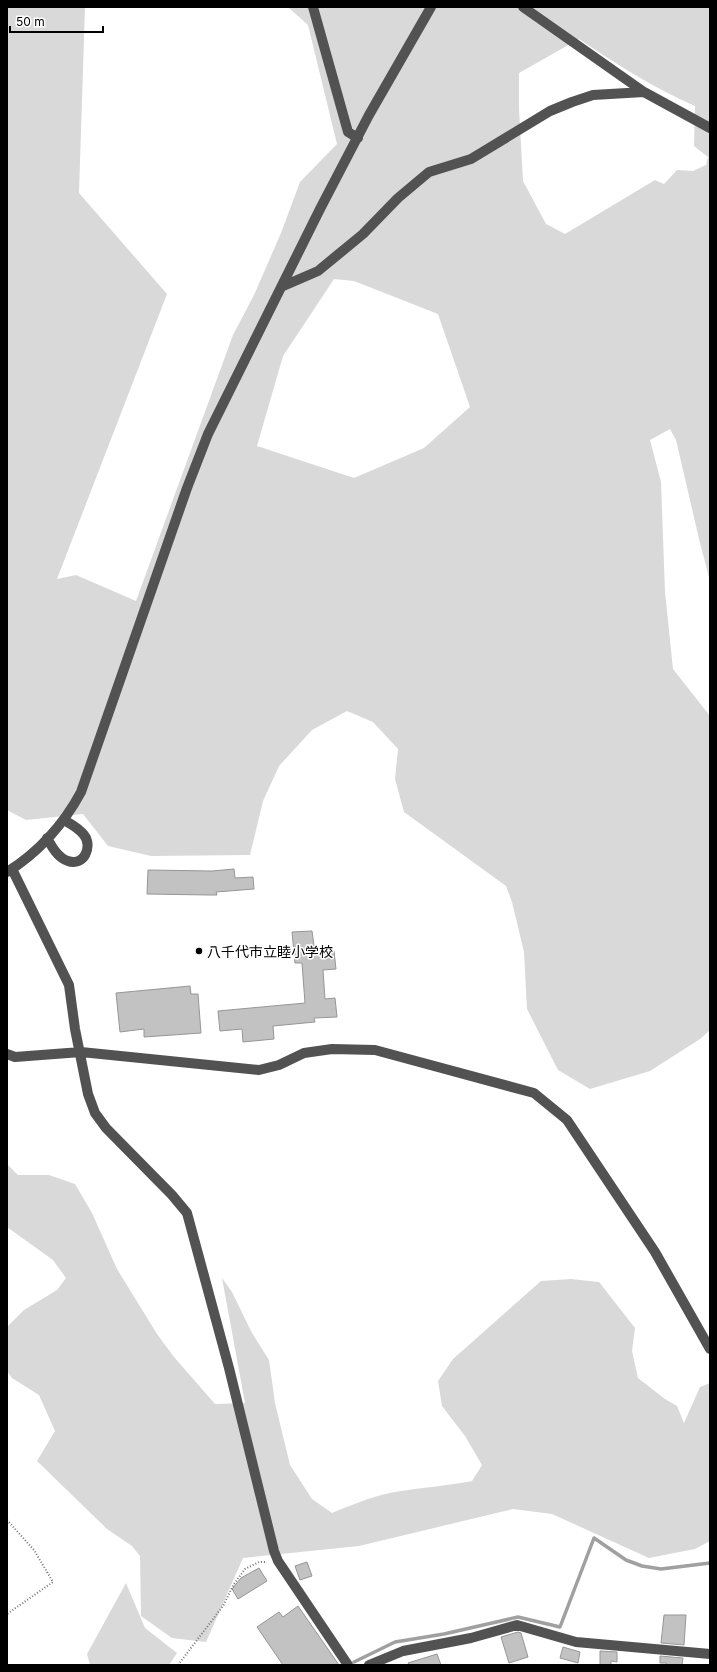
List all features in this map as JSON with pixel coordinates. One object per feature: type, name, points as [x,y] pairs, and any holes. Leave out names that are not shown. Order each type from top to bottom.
[{"type":"street","points":[[314,7],[348,132],[358,138]]},
{"type":"street","points":[[348,1665],[278,1561],[272,1544],[229,1368],[186,1213],[172,1195],[106,1128],[96,1113],[88,1094],[81,1052],[75,1029],[69,985],[10,871],[47,838],[64,820],[81,792],[187,488],[208,434],[281,287],[358,138],[431,7]]},
{"type":"street","points":[[523,7],[644,92],[710,128]]},
{"type":"street","points":[[281,287],[318,270],[363,234],[398,198],[429,172],[471,159],[550,111],[593,94],[644,92]]},
{"type":"street","points":[[47,838],[54,849],[68,861],[74,862],[84,856],[88,848],[85,836],[64,820]]},
{"type":"street","points":[[7,1054],[15,1057],[81,1052],[259,1070],[279,1065],[304,1053],[332,1049],[375,1050],[534,1093],[567,1120],[655,1252],[710,1349]]},
{"type":"street","points":[[370,1665],[403,1651],[470,1638],[517,1625],[576,1642],[710,1654]]},
{"type":"path","points":[[7,1520],[34,1550],[53,1582],[7,1614]]},
{"type":"path","points":[[178,1665],[223,1606],[234,1584],[246,1569],[259,1562],[278,1561]]},
{"type":"shaded area","points":[[7,7],[85,7],[79,193],[167,294],[57,579],[76,575],[136,601],[233,335],[254,295],[281,233],[300,182],[337,144],[308,25],[288,7],[710,7],[710,581],[676,440],[670,429],[650,440],[661,482],[665,592],[673,669],[710,716],[710,1030],[700,1039],[650,1071],[590,1089],[558,1070],[527,1009],[524,952],[512,902],[506,886],[404,812],[395,779],[398,749],[373,722],[347,711],[312,730],[279,766],[263,801],[250,855],[151,856],[108,846],[83,814],[26,820],[7,810]],"holes":[[[579,39],[636,75],[695,106],[694,146],[708,157],[706,165],[693,171],[677,170],[664,184],[655,180],[565,234],[546,224],[523,181],[519,109],[519,73]],[[334,279],[354,281],[438,314],[470,407],[424,448],[354,478],[257,446],[283,356]]]},
{"type":"shaded area","points":[[7,1164],[18,1175],[49,1175],[75,1184],[92,1213],[117,1269],[157,1334],[174,1357],[215,1404],[245,1403],[222,1278],[232,1292],[252,1333],[269,1360],[275,1403],[290,1465],[312,1499],[332,1513],[383,1494],[472,1481],[482,1465],[465,1436],[442,1406],[438,1381],[453,1359],[541,1281],[571,1279],[599,1282],[635,1328],[632,1351],[638,1378],[665,1399],[677,1406],[684,1423],[700,1387],[710,1383],[710,1541],[695,1549],[649,1558],[552,1514],[513,1509],[359,1546],[243,1558],[206,1642],[172,1638],[141,1616],[140,1556],[132,1546],[107,1529],[37,1461],[55,1431],[39,1395],[12,1378],[7,1371],[7,1327],[24,1310],[57,1290],[66,1278],[53,1260],[7,1227]]},
{"type":"shaded area","points":[[126,1583],[145,1628],[177,1653],[169,1665],[90,1665],[87,1654]]},
{"type":"building","points":[[234,869],[235,878],[253,877],[254,889],[216,892],[217,895],[147,894],[148,870],[212,871]]},
{"type":"building","points":[[312,931],[315,953],[334,951],[336,969],[323,970],[325,999],[335,998],[337,1017],[314,1018],[315,1022],[273,1026],[274,1039],[243,1042],[242,1029],[220,1031],[218,1011],[305,1003],[302,963],[295,963],[292,932]]},
{"type":"building","points":[[190,986],[191,994],[198,994],[201,1033],[144,1037],[144,1029],[120,1032],[116,993]]},
{"type":"building","points":[[307,1562],[312,1576],[300,1580],[295,1566]]},
{"type":"building","points":[[259,1568],[267,1581],[238,1599],[232,1589],[241,1578]]},
{"type":"building","points":[[298,1606],[339,1665],[283,1665],[257,1627],[279,1612],[283,1617]]},
{"type":"building","points":[[664,1615],[686,1615],[684,1645],[661,1643]]},
{"type":"building","points":[[518,1632],[521,1633],[528,1657],[509,1663],[501,1637]]},
{"type":"building","points":[[563,1647],[580,1652],[578,1663],[560,1658]]},
{"type":"building","points":[[600,1651],[617,1652],[617,1662],[611,1661],[611,1665],[600,1665]]},
{"type":"building","points":[[437,1654],[441,1665],[409,1665],[408,1663]]},
{"type":"building","points":[[660,1656],[683,1658],[682,1665],[667,1665],[666,1663],[660,1663]]},
{"type":"waterway","points":[[354,1662],[395,1642],[444,1634],[518,1617],[560,1627],[594,1538],[626,1560],[642,1566],[661,1569],[710,1563]]},
{"type":"place","name":"八千代市立睦小学校","points":[[199,951]]}]
